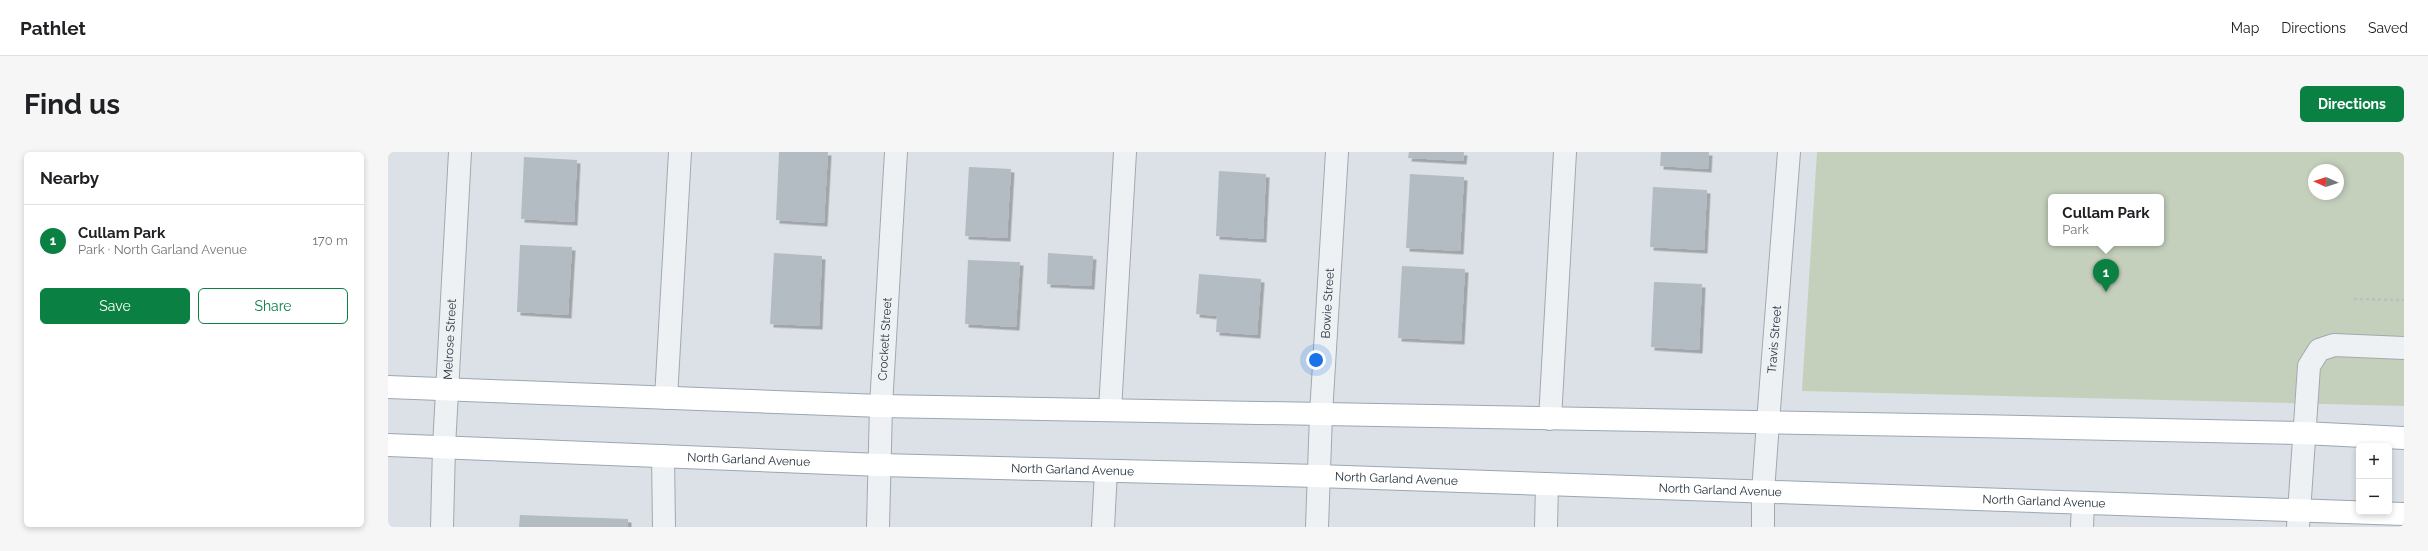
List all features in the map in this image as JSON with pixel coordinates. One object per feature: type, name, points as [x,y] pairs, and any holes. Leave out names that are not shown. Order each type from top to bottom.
[{"type":"main road","points":[[388,388],[881,406],[2303,433],[2404,438]]},
{"type":"main road","name":"North Garland Avenue","points":[[388,445],[880,465],[1317,476],[2083,503],[2298,518],[2404,514]]},
{"type":"street","name":"Melrose Street","points":[[442,527],[444,447],[460,152]]},
{"type":"street","points":[[666,398],[680,152]]},
{"type":"street","name":"Crockett Street","points":[[878,527],[881,406],[896,152]]},
{"type":"street","points":[[1110,410],[1125,152]]},
{"type":"street","name":"Bowie Street","points":[[1317,527],[1317,476],[1337,152]]},
{"type":"street","points":[[1550,419],[1565,152]]},
{"type":"street","name":"Travis Street","points":[[1763,527],[1763,492],[1789,152]]},
{"type":"street","points":[[2298,518],[2309,366],[2319,350],[2334,345],[2404,348]]},
{"type":"street","points":[[664,456],[664,527]]},
{"type":"street","points":[[1103,527],[1106,471]]},
{"type":"street","points":[[1546,527],[1547,484]]},
{"type":"street","points":[[2082,527],[2083,503]]},
{"type":"path","points":[[2354,299],[2404,300]]},
{"type":"green space","points":[[1817,152],[2404,152],[2404,406],[1802,391]]},
{"type":"building","points":[[779,152],[828,152],[824,223],[776,220]]},
{"type":"building","points":[[1409,152],[1464,152],[1463,161],[1408,158]]},
{"type":"building","points":[[1661,152],[1709,152],[1708,169],[1660,166]]},
{"type":"building","points":[[524,157],[577,160],[574,222],[521,219]]},
{"type":"building","points":[[969,167],[1011,169],[1007,238],[965,236]]},
{"type":"building","points":[[1219,171],[1266,174],[1263,239],[1216,236]]},
{"type":"building","points":[[1410,174],[1464,177],[1460,251],[1406,248]]},
{"type":"building","points":[[1653,187],[1707,190],[1704,250],[1650,247]]},
{"type":"building","points":[[520,245],[572,247],[568,315],[517,312]]},
{"type":"building","points":[[774,253],[822,256],[819,326],[770,324]]},
{"type":"building","points":[[1048,253],[1093,256],[1091,286],[1047,284]]},
{"type":"building","points":[[968,260],[1020,262],[1016,327],[965,324]]},
{"type":"building","points":[[1402,266],[1465,269],[1461,341],[1398,338]]},
{"type":"building","points":[[1199,274],[1261,279],[1257,335],[1216,332],[1217,316],[1196,314]]},
{"type":"building","points":[[1654,282],[1702,284],[1699,350],[1651,347]]},
{"type":"building","points":[[520,515],[628,519],[628,527],[519,527]]},
{"type":"place","name":"Cullam Park","points":[[2106,292]]}]
